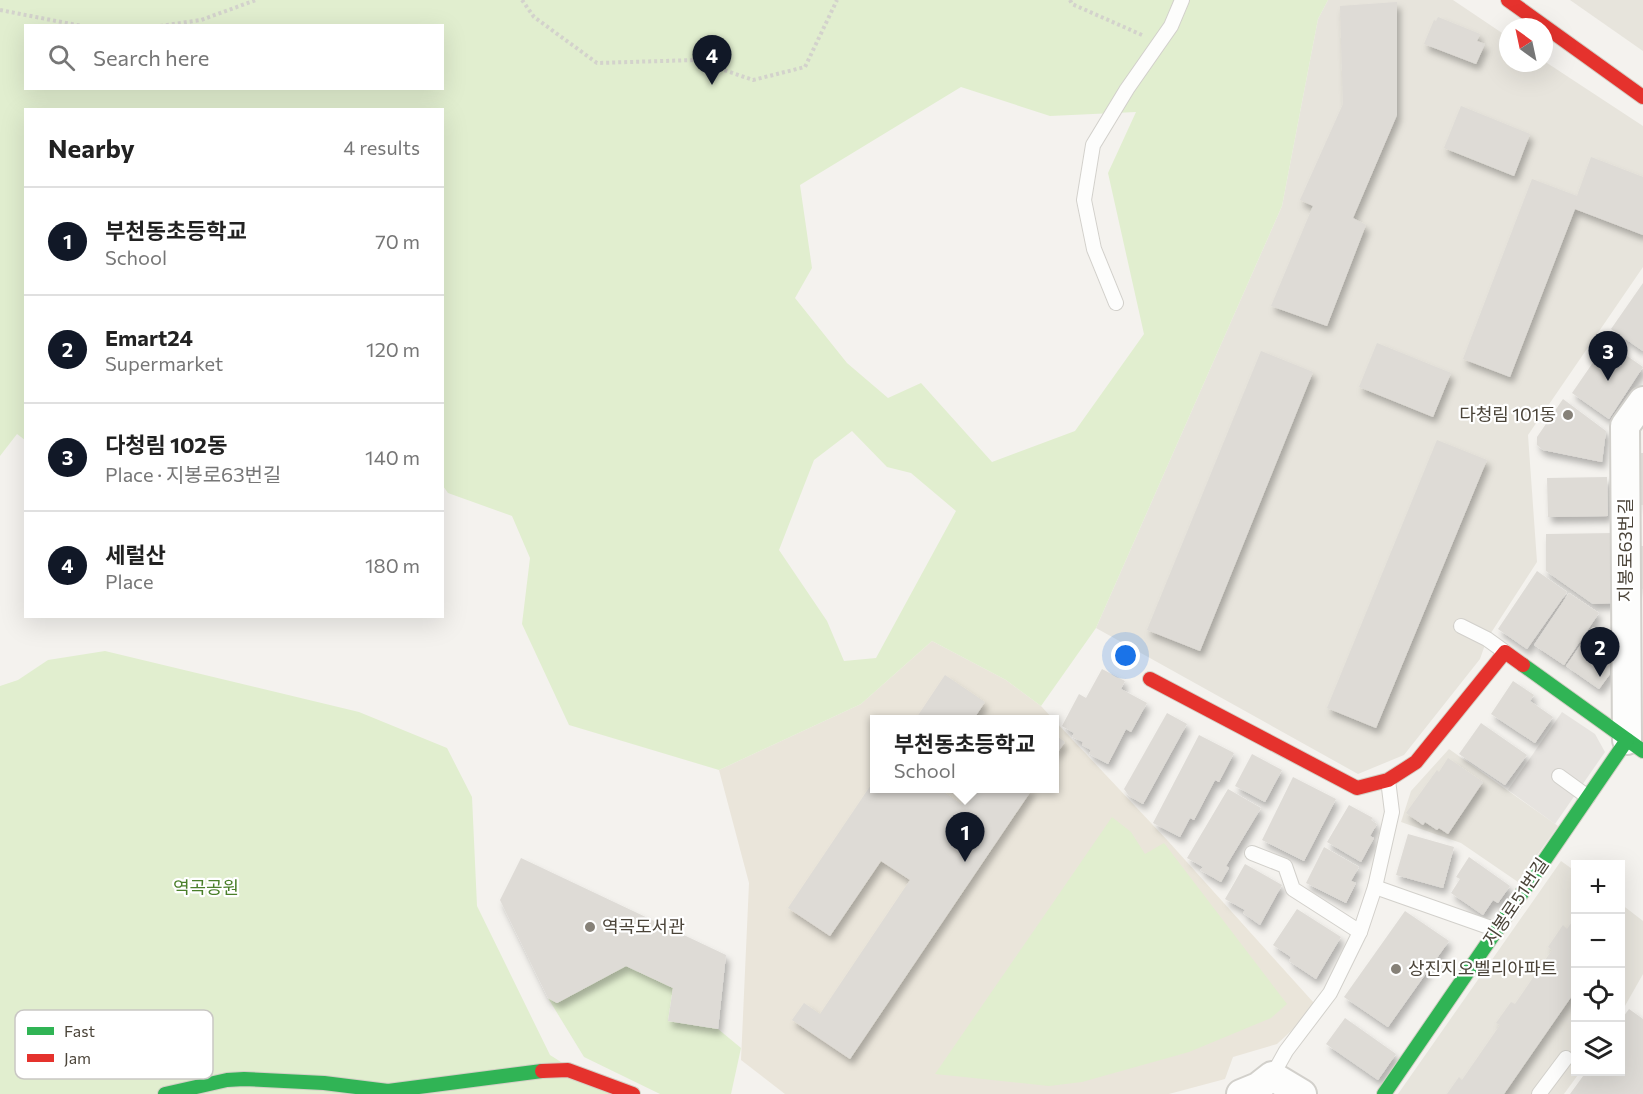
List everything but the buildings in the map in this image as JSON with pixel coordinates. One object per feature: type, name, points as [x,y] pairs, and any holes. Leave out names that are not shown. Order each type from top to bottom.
[{"type":"street","points":[[1508,0],[1643,97]]},
{"type":"street","name":"지봉로63번길","points":[[1635,745],[1634,532],[1625,426],[1643,401]]},
{"type":"street","points":[[1150,679],[1357,788],[1388,780],[1416,762],[1505,652],[1635,745]]},
{"type":"street","name":"지봉로51번길","points":[[1384,1094],[1588,797],[1635,745]]},
{"type":"street","points":[[165,1094],[227,1080],[324,1083],[388,1090],[547,1070],[568,1070],[633,1094]]},
{"type":"street","points":[[1241,1094],[1258,1087],[1272,1076],[1302,1094]]},
{"type":"lane","points":[[1116,303],[1094,249],[1084,200],[1093,145],[1127,89],[1171,26],[1182,0]]},
{"type":"lane","points":[[1461,626],[1487,639],[1505,652]]},
{"type":"lane","points":[[1559,776],[1588,797]]},
{"type":"lane","points":[[1272,1076],[1286,1051],[1330,993],[1360,932],[1375,887],[1392,812],[1388,780]]},
{"type":"lane","points":[[1252,853],[1285,866],[1293,889],[1360,932]]},
{"type":"lane","points":[[1375,887],[1497,930]]},
{"type":"lane","points":[[1539,1094],[1566,1058]]},
{"type":"path","points":[[174,24],[201,20],[256,0]]},
{"type":"path","points":[[522,0],[534,17],[597,63],[695,60],[753,80],[805,67],[837,0]]},
{"type":"path","points":[[1070,0],[1072,4],[1159,42]]},
{"type":"path","points":[[0,10],[72,24]]},
{"type":"shaded area","points":[[1328,0],[1453,0],[1499,31],[1499,72],[1553,72],[1553,67],[1643,126],[1643,267],[1528,435],[1537,562],[1487,639],[1480,659],[1404,755],[1358,774],[1096,628],[1282,206],[1318,19]]},
{"type":"shaded area","points":[[1570,0],[1643,0],[1643,51]]},
{"type":"shaded area","points":[[932,641],[1006,680],[1049,715],[870,715],[870,793],[1059,793],[1059,725],[1168,841],[1314,1003],[1302,1021],[1277,1044],[1233,1057],[1225,1079],[1169,1094],[785,1094],[741,1060],[749,883],[719,770],[861,704]]},
{"type":"shaded area","points":[[1562,712],[1595,734],[1605,752],[1555,824],[1508,790]]},
{"type":"shaded area","points":[[1449,749],[1558,826],[1518,882],[1461,843],[1401,822],[1411,791]]},
{"type":"shaded area","points":[[1561,861],[1571,868],[1571,1076],[1577,1076],[1564,1094],[1398,1094]]},
{"type":"shaded area","points":[[1625,907],[1643,921],[1643,974],[1625,1006]]},
{"type":"green space","points":[[0,0],[1328,0],[1318,19],[1282,206],[1096,628],[1041,706],[1006,680],[932,641],[861,704],[719,770],[569,725],[522,624],[530,558],[512,516],[448,493],[444,487],[444,108],[24,108],[24,439],[17,434],[0,456]],"holes":[[[961,87],[1050,116],[1136,112],[1108,173],[1144,334],[1075,431],[992,462],[921,383],[888,398],[847,363],[795,298],[812,268],[800,185]],[[852,431],[887,467],[911,473],[956,511],[876,658],[844,661],[827,621],[779,550],[814,460]]]},
{"type":"green space","name":"역곡공원","points":[[105,651],[359,712],[447,748],[472,797],[477,906],[550,1055],[611,1094],[0,1094],[0,686],[18,680],[48,660]]},
{"type":"green space","points":[[1112,817],[1131,832],[1145,854],[1164,843],[1287,1004],[1271,1018],[1189,1052],[1082,1082],[1049,1086],[935,1074]]},
{"type":"green space","points":[[626,966],[673,988],[668,1021],[718,1029],[741,1048],[731,1094],[660,1094],[584,1057],[548,998],[557,1003]]},
{"type":"traffic: fast","points":[[1523,665],[1643,751]]},
{"type":"traffic: fast","points":[[1384,1094],[1627,740]]},
{"type":"traffic: fast","points":[[165,1094],[227,1080],[244,1079],[324,1083],[388,1091],[542,1071]]},
{"type":"traffic: jam","points":[[1508,0],[1643,97]]},
{"type":"traffic: jam","points":[[1150,679],[1357,788],[1388,780],[1416,762],[1505,652],[1523,665]]},
{"type":"traffic: jam","points":[[542,1071],[568,1070],[633,1094]]},
{"type":"place","name":"세럴산","points":[[712,85]]},
{"type":"place","name":"다청림 102동","points":[[1608,381]]},
{"type":"place","name":"다청림 101동","points":[[1568,415]]},
{"type":"place","name":"Emart24","points":[[1600,677]]},
{"type":"place","name":"부천동초등학교","points":[[965,862]]},
{"type":"place","name":"역곡도서관","points":[[590,927]]},
{"type":"place","name":"상진지오벨리아파트","points":[[1396,969]]}]
